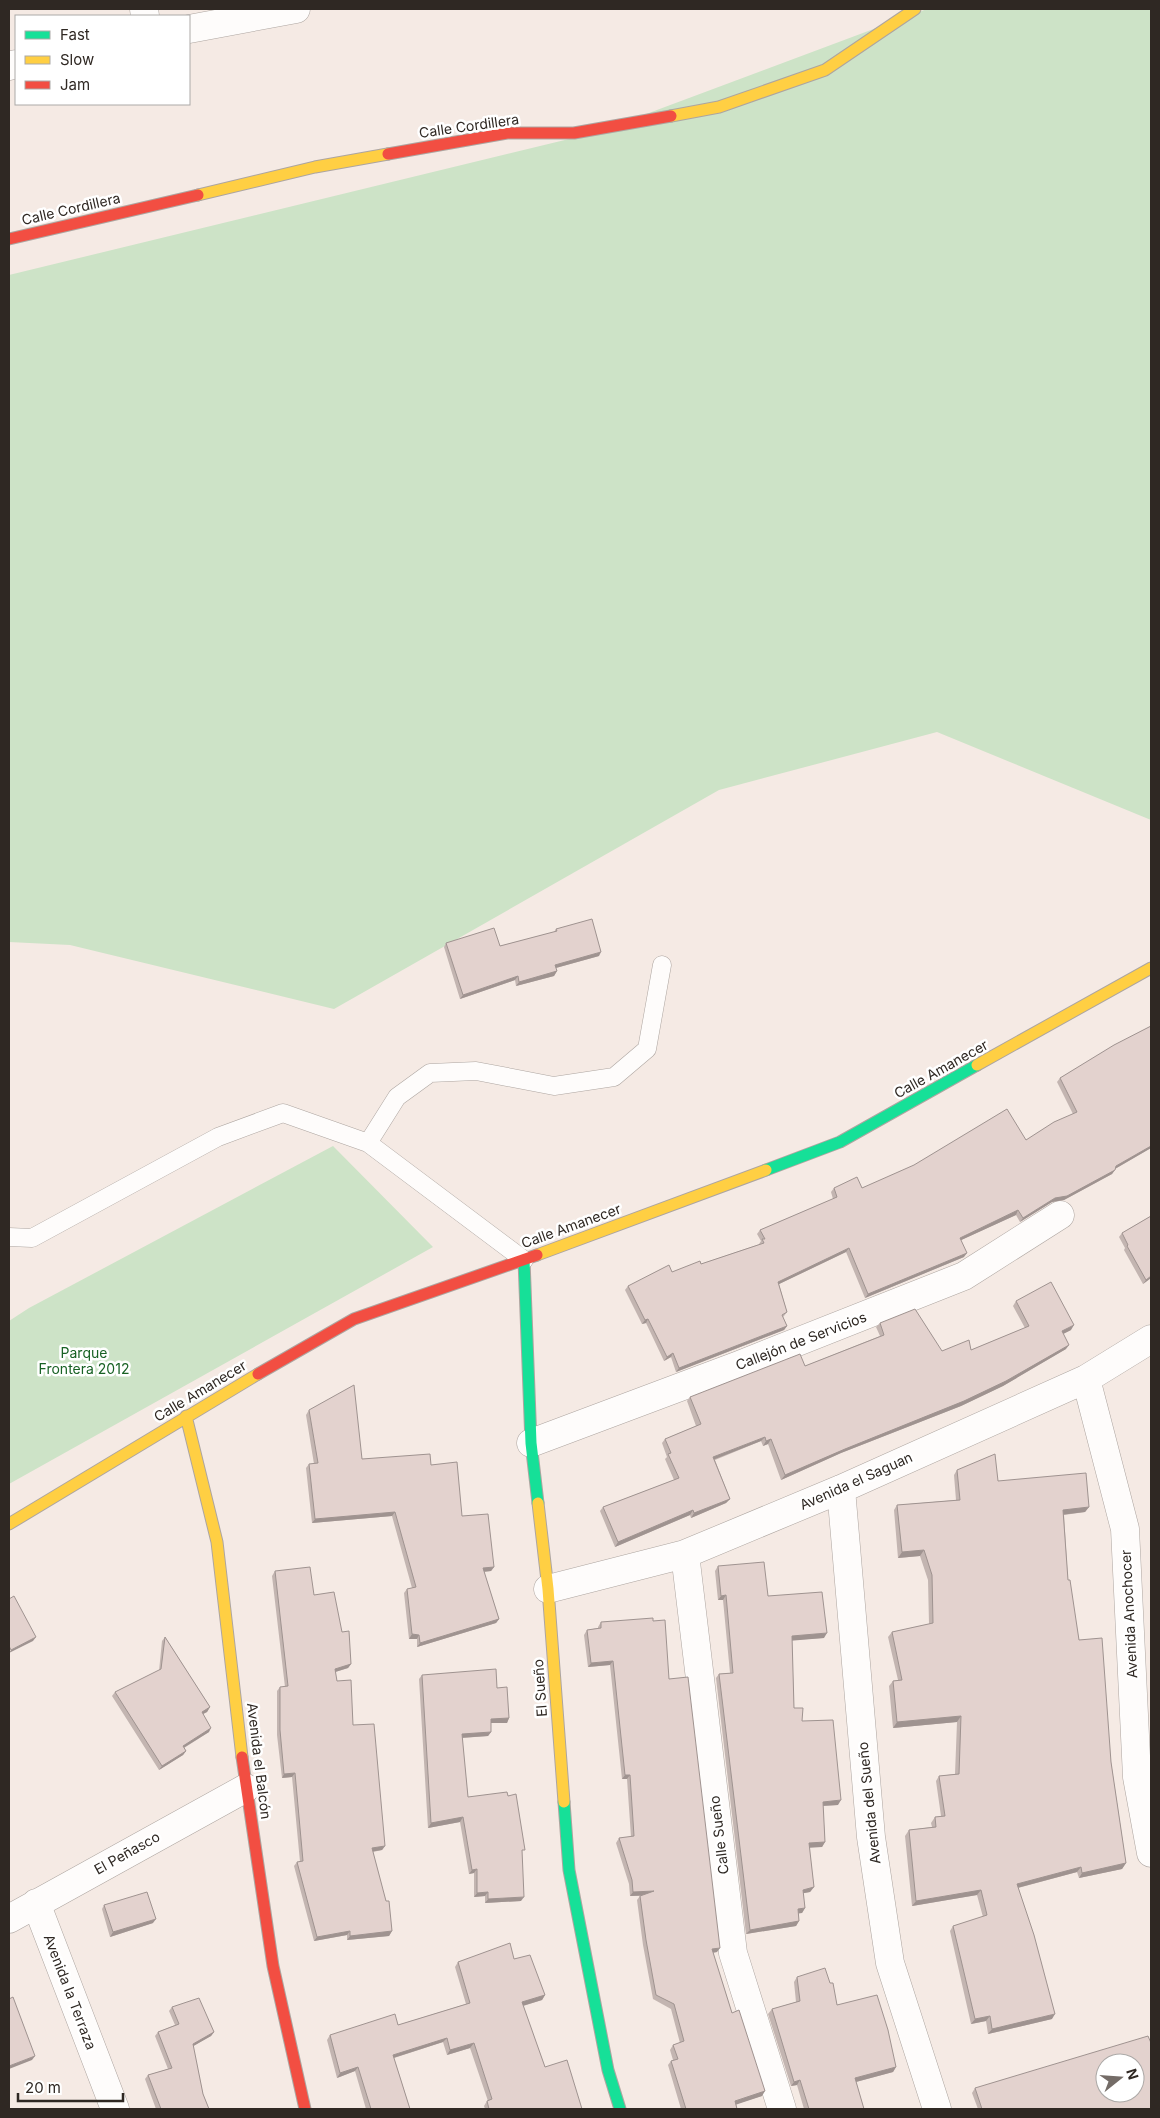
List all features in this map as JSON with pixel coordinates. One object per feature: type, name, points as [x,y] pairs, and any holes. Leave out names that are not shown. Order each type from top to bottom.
[{"type":"street","points":[[190,29],[296,9]]},
{"type":"street","name":"Calle Cordillera","points":[[9,239],[316,167],[507,132],[574,133],[719,107],[825,70],[916,9]]},
{"type":"street","name":"Calle Amanecer","points":[[9,1524],[186,1416],[354,1319],[524,1260],[840,1142],[1151,968]]},
{"type":"street","name":"Callejón de Servicios","points":[[531,1443],[739,1366],[964,1276],[1060,1215]]},
{"type":"street","name":"El Sueño","points":[[524,1260],[531,1443],[548,1589],[569,1870],[608,2070],[620,2109]]},
{"type":"street","name":"Avenida el Saguan","points":[[548,1589],[685,1554],[841,1489],[1086,1379],[1151,1338]]},
{"type":"street","name":"Avenida Anochocer","points":[[1086,1379],[1124,1529],[1137,1777],[1151,1853]]},
{"type":"street","name":"Avenida el Balcón","points":[[186,1416],[217,1542],[246,1788],[273,1966],[305,2109]]},
{"type":"street","name":"Avenida del Sueño","points":[[841,1489],[871,1837],[888,1953],[937,2109]]},
{"type":"street","name":"Calle Sueño","points":[[685,1554],[733,1952],[782,2109]]},
{"type":"street","name":"El Peñasco","points":[[9,1919],[246,1788]]},
{"type":"street","name":"Avenida la Terraza","points":[[36,1903],[115,2109]]},
{"type":"lane","points":[[368,1142],[397,1097],[430,1073],[476,1071],[554,1086],[614,1077],[647,1049],[662,965]]},
{"type":"lane","points":[[9,1237],[32,1238],[218,1137],[283,1113],[368,1142],[524,1260]]},
{"type":"green space","points":[[927,9],[1151,9],[1151,820],[937,732],[719,790],[334,1009],[70,945],[9,942],[9,275],[598,132]]},
{"type":"green space","name":"Parque Frontera 2012","points":[[333,1146],[433,1247],[9,1484],[9,1321],[29,1308]]},
{"type":"building","points":[[592,919],[601,952],[555,965],[557,971],[519,982],[518,976],[463,995],[446,943],[494,928],[500,946],[557,931],[556,929]]},
{"type":"building","points":[[1151,1026],[1151,1146],[1116,1166],[1115,1170],[1067,1196],[1055,1198],[1023,1218],[1018,1210],[960,1238],[967,1253],[868,1294],[849,1248],[778,1282],[787,1312],[782,1315],[787,1326],[679,1368],[673,1353],[667,1357],[648,1319],[645,1320],[628,1286],[669,1265],[672,1272],[700,1261],[701,1264],[764,1243],[762,1239],[765,1239],[760,1230],[837,1197],[834,1188],[857,1177],[862,1188],[914,1165],[1007,1109],[1026,1140],[1054,1122],[1077,1112],[1060,1078],[1114,1045]]},
{"type":"building","points":[[1151,1216],[1151,1276],[1146,1280],[1122,1233]]},
{"type":"building","points":[[1051,1282],[1074,1325],[1062,1331],[1069,1345],[1006,1381],[964,1401],[785,1475],[771,1439],[766,1441],[765,1437],[713,1457],[730,1499],[694,1513],[693,1510],[618,1542],[603,1507],[679,1478],[668,1454],[671,1453],[665,1439],[701,1424],[690,1397],[800,1354],[805,1366],[884,1335],[880,1323],[915,1309],[942,1351],[969,1340],[971,1350],[1029,1326],[1016,1301]]},
{"type":"building","points":[[354,1385],[362,1459],[430,1454],[431,1465],[457,1462],[462,1516],[488,1514],[494,1567],[483,1568],[499,1619],[420,1643],[419,1635],[412,1634],[407,1589],[416,1587],[395,1512],[315,1519],[309,1464],[318,1463],[309,1410]]},
{"type":"building","points":[[995,1454],[998,1481],[1086,1473],[1089,1507],[1063,1510],[1068,1580],[1070,1580],[1079,1640],[1102,1638],[1111,1762],[1126,1863],[1082,1873],[1081,1867],[1017,1884],[1034,1935],[1055,2014],[992,2029],[990,2016],[975,2019],[953,1926],[987,1915],[981,1890],[916,1901],[909,1830],[936,1827],[935,1817],[945,1816],[939,1776],[959,1774],[961,1716],[897,1722],[893,1681],[902,1680],[892,1632],[933,1623],[932,1575],[924,1550],[902,1552],[897,1505],[960,1500],[957,1470]]},
{"type":"building","points":[[764,1562],[768,1596],[822,1592],[827,1633],[792,1636],[794,1708],[803,1708],[802,1721],[833,1720],[841,1800],[823,1802],[825,1842],[809,1843],[814,1887],[803,1890],[805,1908],[798,1909],[799,1921],[750,1930],[719,1674],[733,1673],[726,1595],[721,1596],[718,1566]]},
{"type":"building","points":[[310,1567],[314,1595],[334,1592],[342,1632],[349,1631],[351,1664],[335,1669],[337,1681],[351,1680],[353,1725],[374,1724],[385,1846],[372,1848],[386,1901],[389,1901],[392,1931],[350,1936],[350,1931],[317,1937],[297,1862],[303,1861],[295,1773],[284,1774],[280,1730],[280,1687],[288,1686],[275,1571]]},
{"type":"building","points":[[14,1596],[36,1637],[11,1650],[9,1646],[9,1599]]},
{"type":"building","points":[[653,1618],[653,1621],[665,1620],[669,1679],[688,1677],[720,1948],[712,1949],[732,2013],[739,2010],[765,2091],[735,2101],[737,2109],[686,2109],[671,2061],[678,2059],[673,2045],[684,2041],[674,2004],[656,1995],[646,1940],[640,1896],[654,1891],[633,1892],[632,1880],[619,1838],[634,1836],[630,1775],[625,1775],[613,1661],[591,1663],[587,1630],[601,1628],[601,1622]]},
{"type":"building","points":[[165,1637],[210,1707],[202,1712],[211,1728],[183,1746],[186,1751],[162,1766],[115,1692],[161,1669]]},
{"type":"building","points":[[496,1669],[497,1688],[507,1687],[509,1718],[491,1719],[491,1732],[462,1734],[468,1797],[507,1792],[508,1796],[516,1794],[525,1850],[522,1850],[524,1897],[488,1899],[488,1892],[477,1893],[477,1869],[472,1870],[463,1817],[431,1823],[422,1675]]},
{"type":"building","points":[[147,1892],[156,1919],[113,1932],[104,1905]]},
{"type":"building","points":[[510,1943],[514,1959],[530,1955],[545,1995],[522,2002],[545,2067],[567,2060],[582,2109],[489,2109],[487,2101],[492,2099],[474,2043],[450,2050],[447,2038],[393,2055],[410,2109],[371,2109],[358,2067],[340,2073],[330,2035],[395,2014],[398,2025],[470,2003],[458,1962]]},
{"type":"building","points":[[825,1968],[830,1983],[833,1983],[837,2005],[877,1995],[888,2030],[896,2067],[855,2078],[864,2109],[809,2109],[800,2080],[794,2082],[772,2009],[800,2001],[797,1977]]},
{"type":"building","points":[[13,1997],[35,2056],[9,2066],[9,1999]]},
{"type":"building","points":[[199,1998],[214,2032],[193,2044],[203,2094],[209,2109],[161,2109],[148,2075],[172,2068],[158,2032],[179,2024],[172,2007]]},
{"type":"building","points":[[1148,2036],[1151,2043],[1151,2109],[982,2109],[975,2088]]},
{"type":"traffic: fast","points":[[766,1170],[840,1142],[977,1065]]},
{"type":"traffic: fast","points":[[524,1260],[531,1443],[538,1503]]},
{"type":"traffic: fast","points":[[564,1802],[569,1870],[608,2070],[620,2109]]},
{"type":"traffic: slow","points":[[671,116],[719,107],[825,70],[915,9]]},
{"type":"traffic: slow","points":[[198,195],[315,167],[388,154]]},
{"type":"traffic: slow","points":[[977,1065],[1151,968]]},
{"type":"traffic: slow","points":[[537,1255],[766,1170]]},
{"type":"traffic: slow","points":[[9,1524],[258,1374]]},
{"type":"traffic: slow","points":[[186,1416],[217,1542],[242,1757]]},
{"type":"traffic: slow","points":[[538,1503],[548,1589],[564,1802]]},
{"type":"traffic: jam","points":[[388,154],[507,133],[574,133],[671,116]]},
{"type":"traffic: jam","points":[[9,239],[198,195]]},
{"type":"traffic: jam","points":[[258,1374],[354,1319],[537,1255]]},
{"type":"traffic: jam","points":[[242,1757],[273,1966],[305,2109]]}]
